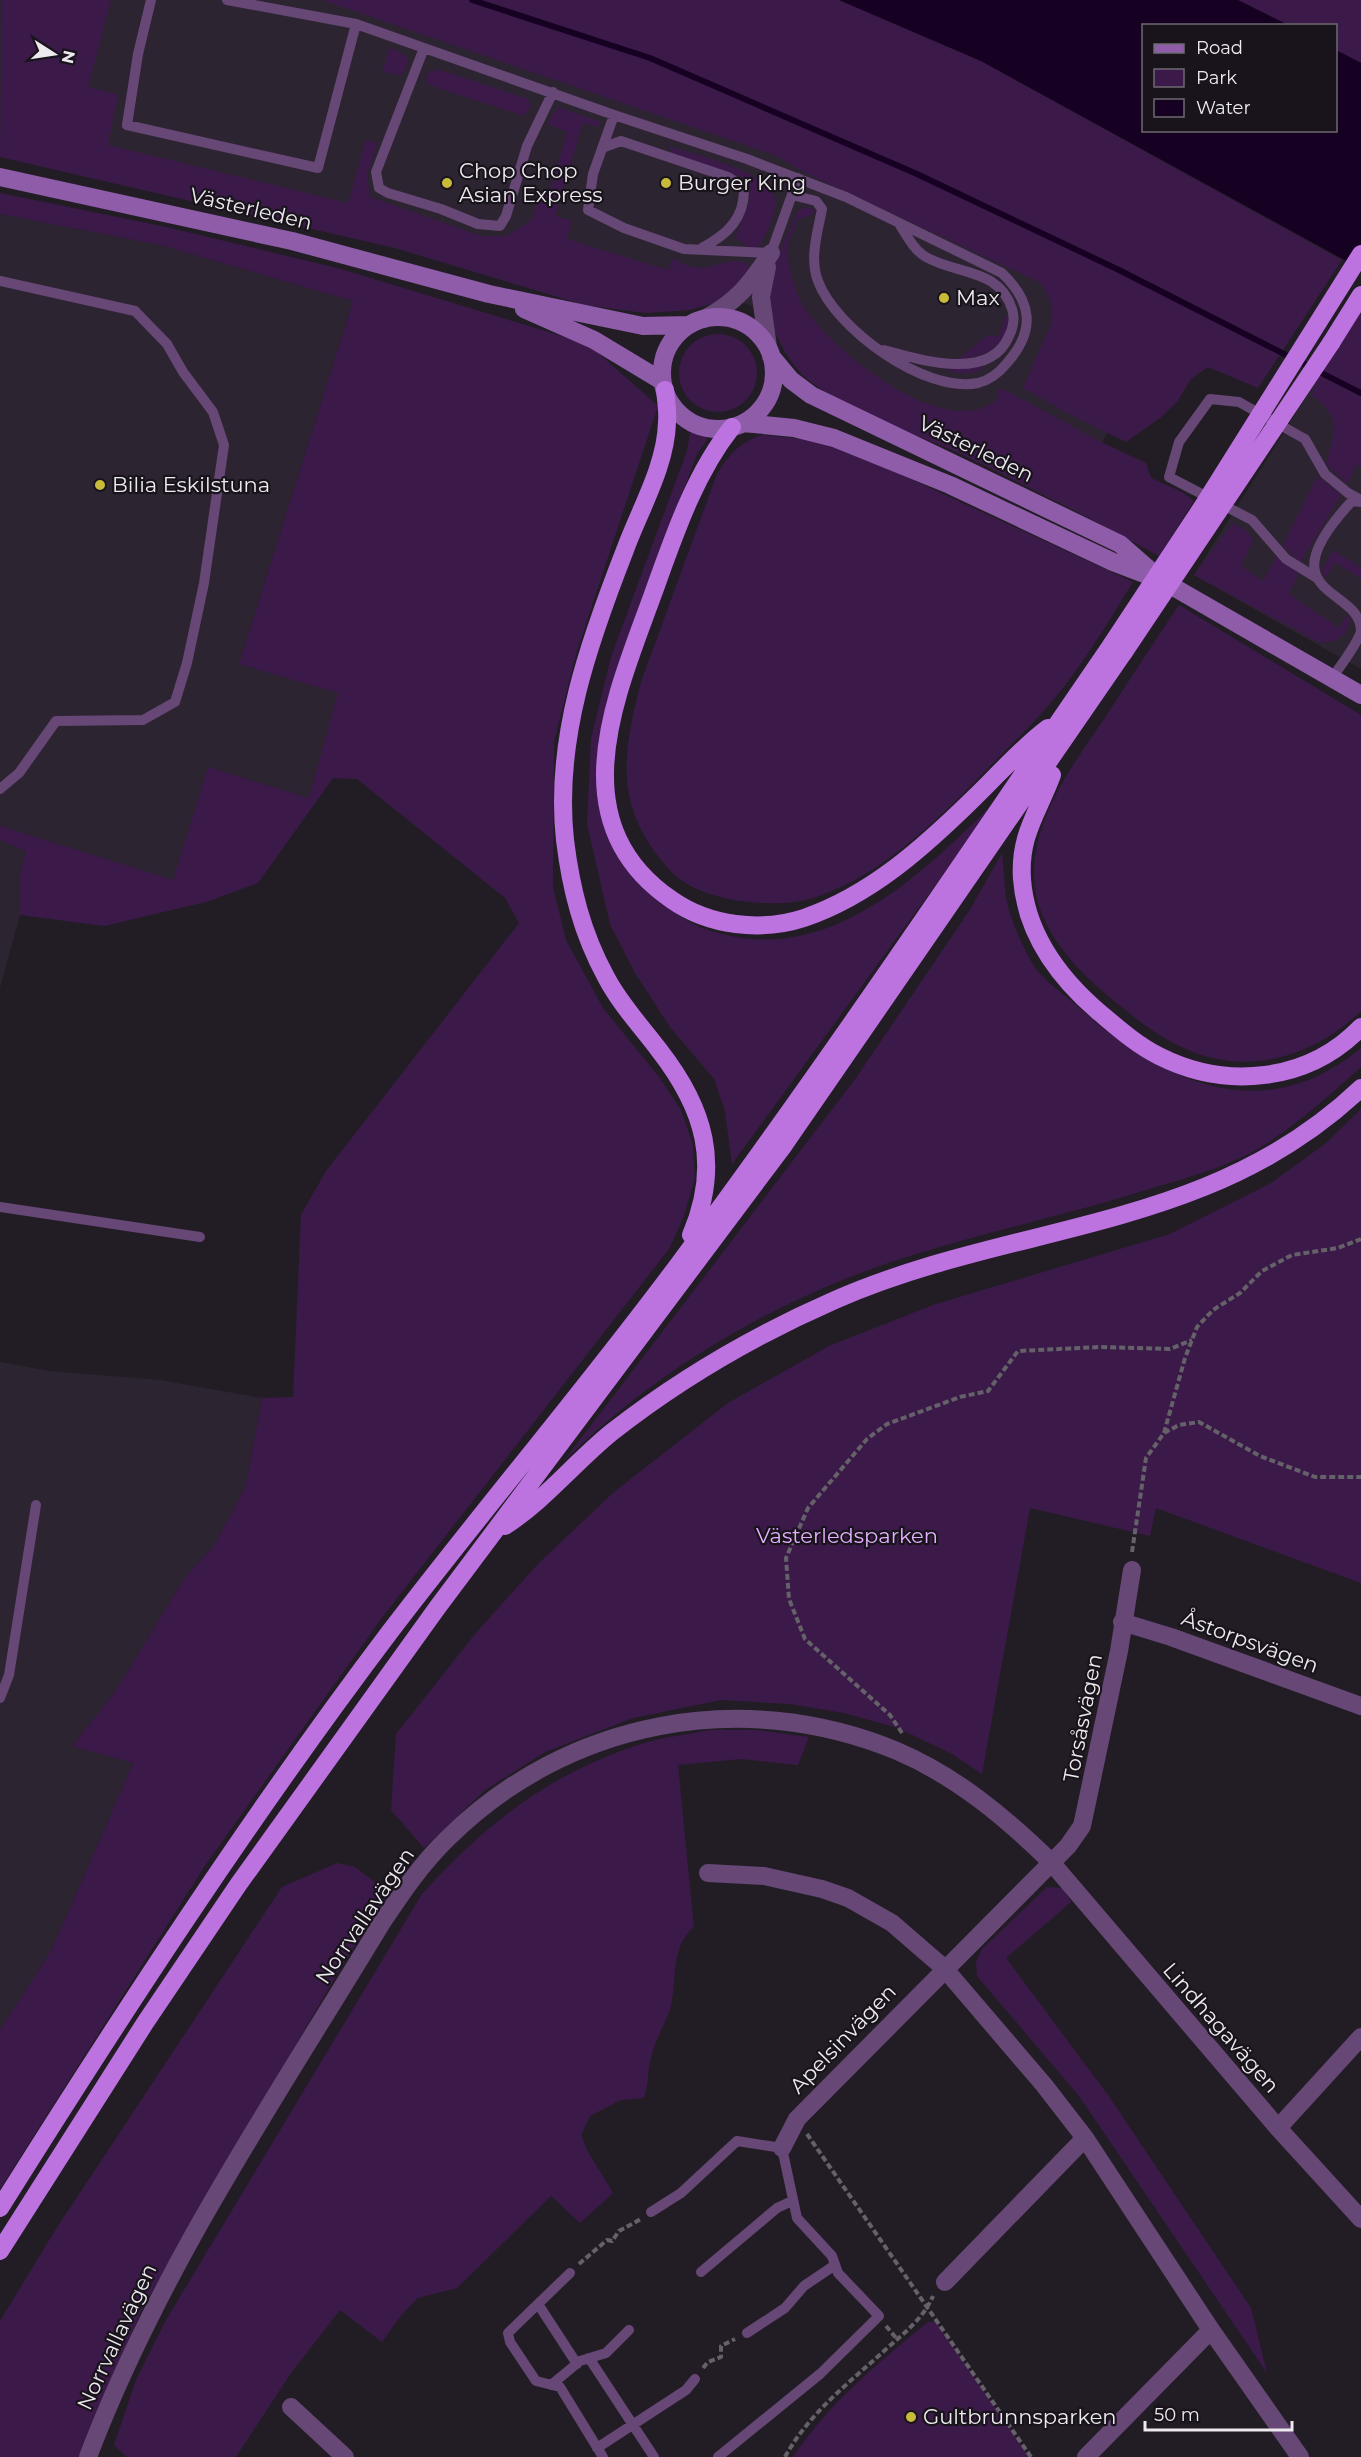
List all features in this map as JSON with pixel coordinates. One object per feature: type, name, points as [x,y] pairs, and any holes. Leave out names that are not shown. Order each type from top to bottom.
[{"type":"highway","points":[[0,2251],[145,2023],[238,1885],[349,1728],[784,1145],[1063,741],[1203,506],[1361,254]]},
{"type":"highway","points":[[0,2208],[163,1956],[300,1756],[393,1627],[679,1264],[848,1029],[1060,720],[1118,648],[1361,295]]},
{"type":"highway","points":[[663,385],[668,422],[662,457],[588,655],[573,708],[562,780],[565,837],[573,895],[586,936],[607,979],[687,1092],[703,1132],[707,1153],[706,1194],[679,1264]]},
{"type":"highway","points":[[737,425],[692,493],[617,691],[608,728],[604,767],[610,812],[619,838],[635,866],[660,892],[700,915],[724,922],[756,926],[801,919],[831,908],[857,895],[915,853],[1026,745],[1060,720]]},
{"type":"highway","points":[[1063,741],[1051,778],[1028,829],[1023,852],[1022,878],[1025,903],[1044,950],[1057,970],[1090,1005],[1136,1043],[1159,1057],[1187,1068],[1244,1079],[1278,1074],[1307,1064],[1333,1050],[1361,1027]]},
{"type":"highway","points":[[494,1533],[525,1513],[611,1433],[695,1373],[759,1334],[837,1299],[929,1267],[1133,1213],[1200,1190],[1275,1154],[1322,1122],[1361,1088]]},
{"type":"main road","name":"Västerleden","points":[[0,177],[292,241],[489,294],[644,326],[696,322]]},
{"type":"main road","name":"Västerleden","points":[[489,294],[594,340],[663,385]]},
{"type":"main road","points":[[718,317],[738,320],[756,331],[770,351],[774,376],[770,394],[759,410],[737,425],[712,428],[687,419],[671,403],[663,385],[662,368],[668,347],[696,322],[718,317]]},
{"type":"main road","name":"Västerleden","points":[[770,351],[791,380],[811,395],[1120,544],[1163,581]]},
{"type":"main road","name":"Västerleden","points":[[737,425],[794,428],[834,438],[950,485],[1113,562],[1163,581],[1361,696]]},
{"type":"street","points":[[696,322],[724,309],[747,289],[771,253]]},
{"type":"street","points":[[770,351],[760,297],[771,253]]},
{"type":"street","name":"Torsåsvägen","points":[[1051,1862],[1076,1836],[1088,1809],[1119,1651],[1132,1570]]},
{"type":"street","name":"Åstorpsvägen","points":[[1122,1622],[1361,1706]]},
{"type":"street","name":"Norrvallavägen","points":[[88,2457],[137,2338],[192,2235],[407,1886],[448,1838],[480,1809],[518,1782],[562,1758],[609,1739],[659,1725],[709,1718],[750,1719],[837,1731],[872,1742],[912,1759],[985,1803],[1051,1862]]},
{"type":"street","name":"Apelsinvägen","points":[[782,2148],[797,2119],[1051,1862]]},
{"type":"street","name":"Lindhagavägen","points":[[1051,1862],[1278,2128],[1361,2219]]},
{"type":"street","points":[[708,1873],[764,1876],[822,1889],[848,1898],[892,1923],[944,1968],[1044,2085],[1084,2138],[1211,2330],[1300,2457]]},
{"type":"street","points":[[1278,2128],[1361,2037]]},
{"type":"street","points":[[945,2282],[1084,2138]]},
{"type":"street","points":[[1086,2457],[1211,2330]]},
{"type":"street","points":[[291,2407],[345,2457]]},
{"type":"lane","points":[[152,0],[138,54],[128,125],[318,168],[356,24]]},
{"type":"lane","points":[[227,0],[356,24],[798,178],[846,197],[1002,273],[1019,290],[1026,309],[1026,334],[1015,355],[998,374],[978,383],[955,384],[928,378],[895,362],[862,336],[825,296],[814,268],[822,209],[816,201],[792,195]]},
{"type":"lane","points":[[424,48],[376,172],[379,188],[489,226],[500,226],[506,216],[527,146],[553,92]]},
{"type":"lane","points":[[614,115],[593,174],[588,210],[624,228],[674,246],[684,249],[771,253],[798,178]]},
{"type":"lane","points":[[602,148],[621,141],[729,177],[744,187],[745,200],[735,225],[722,237],[699,249]]},
{"type":"lane","points":[[878,348],[912,357],[966,363],[991,358],[1004,348],[1013,327],[1013,310],[1001,286],[982,275],[925,256],[909,241],[899,224]]},
{"type":"lane","points":[[0,281],[135,311],[167,344],[183,372],[213,412],[224,445],[204,583],[187,663],[175,702],[143,720],[56,721],[19,773],[0,789]]},
{"type":"lane","points":[[1332,678],[1361,633],[1359,617],[1350,605],[1327,590],[1317,578],[1286,559],[1252,520],[1169,477],[1179,442],[1210,399],[1239,402],[1305,439],[1325,474],[1361,501]]},
{"type":"lane","points":[[1317,578],[1317,551],[1322,542],[1352,501],[1361,501]]},
{"type":"lane","points":[[0,1207],[201,1237]]},
{"type":"lane","points":[[0,1698],[9,1676],[36,1505]]},
{"type":"lane","points":[[651,2212],[681,2193],[737,2141],[782,2148],[797,2218],[832,2256],[838,2273],[879,2316],[820,2374],[718,2457]]},
{"type":"lane","points":[[701,2272],[777,2208],[792,2201]]},
{"type":"lane","points":[[747,2333],[785,2308],[804,2286],[835,2265]]},
{"type":"lane","points":[[570,2273],[508,2333],[510,2342],[536,2381],[560,2387],[600,2452],[633,2424],[686,2390],[696,2379]]},
{"type":"lane","points":[[538,2304],[577,2364]]},
{"type":"lane","points":[[551,2385],[577,2364],[606,2353],[629,2330]]},
{"type":"lane","points":[[589,2358],[654,2457]]},
{"type":"path","points":[[1132,1570],[1146,1458],[1164,1433],[1197,1328],[1213,1310],[1240,1293],[1262,1271],[1292,1255],[1338,1248],[1361,1239]]},
{"type":"path","points":[[912,1759],[910,1747],[890,1714],[805,1639],[789,1599],[786,1558],[808,1508],[842,1465],[867,1439],[887,1424],[960,1397],[988,1391],[1018,1352],[1100,1347],[1170,1349],[1192,1340]]},
{"type":"path","points":[[1164,1433],[1179,1425],[1199,1422],[1260,1456],[1315,1477],[1361,1477]]},
{"type":"path","points":[[797,2119],[1031,2457]]},
{"type":"path","points":[[570,2273],[607,2240],[612,2241],[619,2231],[651,2212]]},
{"type":"path","points":[[785,2457],[802,2429],[822,2407],[928,2310],[932,2297],[945,2282]]},
{"type":"path","points":[[696,2379],[708,2362],[721,2357],[721,2346],[747,2333]]},
{"type":"shaded area","points":[[0,0],[372,0],[1067,265],[1107,433],[1067,507],[803,375],[785,352],[766,312],[745,303],[714,303],[689,310],[646,313],[585,305],[395,248],[0,157]]},
{"type":"shaded area","points":[[0,214],[160,245],[353,301],[239,664],[339,693],[309,798],[208,767],[174,881],[0,826]]},
{"type":"shaded area","points":[[1316,381],[1361,408],[1361,669],[1194,575]]},
{"type":"shaded area","points":[[0,840],[26,851],[20,873],[20,915],[0,988]]},
{"type":"shaded area","points":[[0,1362],[50,1371],[160,1380],[262,1398],[245,1488],[213,1547],[185,1577],[115,1692],[72,1746],[133,1763],[52,1949],[0,2030]]},
{"type":"green space","points":[[2,0],[111,0],[88,87],[118,95],[108,145],[348,203],[366,140],[377,143],[367,175],[370,197],[481,236],[506,236],[532,220],[540,191],[550,191],[567,132],[547,124],[558,107],[601,122],[599,127],[583,123],[555,216],[572,221],[567,239],[668,270],[673,258],[684,264],[702,268],[726,262],[746,262],[750,269],[740,285],[714,303],[689,310],[646,313],[585,305],[395,248],[0,157]]},
{"type":"green space","points":[[322,0],[839,0],[981,61],[1342,260],[1258,388],[1208,367],[1191,379],[1177,402],[1160,418],[1126,442],[1023,388],[1052,321],[1052,304],[1041,283],[806,173],[774,155]]},
{"type":"green space","points":[[1238,0],[1361,0],[1361,63],[1337,51],[1337,24],[1286,24]]},
{"type":"green space","points":[[390,47],[406,56],[408,64],[402,75],[382,72]]},
{"type":"green space","points":[[440,70],[528,99],[531,106],[524,116],[429,85],[425,80],[430,71]]},
{"type":"green space","points":[[668,146],[746,172],[770,189],[775,198],[774,212],[757,252],[735,238],[749,203],[751,188],[741,177],[673,153]]},
{"type":"green space","points":[[0,193],[166,227],[341,269],[588,344],[658,406],[577,651],[554,741],[553,887],[566,940],[603,1008],[659,1077],[681,1110],[693,1145],[695,1178],[684,1216],[669,1249],[384,1615],[204,1867],[0,2189],[0,2030],[52,1949],[133,1763],[72,1746],[115,1692],[185,1577],[213,1547],[245,1488],[262,1398],[293,1397],[301,1215],[326,1171],[519,923],[505,898],[357,779],[333,778],[258,883],[206,902],[104,926],[20,915],[20,873],[26,851],[0,840],[0,826],[173,880],[208,767],[309,798],[338,693],[239,664],[353,301],[160,245],[0,214]]},
{"type":"green space","points":[[804,207],[814,209],[814,214],[797,220],[787,251],[790,269],[802,304],[816,323],[837,344],[891,386],[921,401],[950,410],[976,410],[998,398],[997,390],[1003,389],[1103,443],[1146,463],[1151,478],[1182,492],[1194,501],[1159,556],[990,468],[857,410],[836,399],[803,375],[784,349],[773,327],[769,292],[780,251],[797,212]]},
{"type":"green space","points":[[1361,309],[1361,468],[1356,465],[1348,484],[1326,464],[1334,426],[1328,411],[1312,396],[1316,381]]},
{"type":"green space","points":[[1005,316],[1008,317],[1008,327],[1005,335],[994,348],[977,356],[958,359],[988,335],[999,337]]},
{"type":"green space","points":[[718,334],[733,337],[746,345],[754,358],[757,373],[754,388],[746,401],[733,409],[718,412],[703,409],[690,401],[682,388],[679,373],[682,358],[690,345],[703,337]]},
{"type":"green space","points":[[982,366],[983,369],[969,373],[944,370]]},
{"type":"green space","points":[[690,433],[706,436],[707,440],[697,454],[620,659],[600,800],[670,906],[693,924],[731,936],[771,940],[809,934],[845,921],[879,902],[943,852],[999,798],[732,1164],[725,1111],[714,1079],[670,1027],[635,973],[610,924],[587,824],[591,739],[611,657],[687,451]]},
{"type":"green space","points":[[761,435],[823,441],[857,454],[1133,582],[1093,646],[1042,713],[937,819],[892,856],[842,886],[807,900],[779,903],[740,901],[720,897],[691,886],[675,875],[651,846],[638,824],[627,780],[630,734],[641,682],[717,474],[736,450]]},
{"type":"green space","points":[[1316,478],[1323,480],[1341,495],[1300,563],[1283,545]]},
{"type":"green space","points":[[1233,523],[1247,531],[1253,540],[1241,566],[1263,581],[1277,556],[1298,574],[1289,594],[1339,628],[1347,615],[1350,620],[1343,635],[1330,642],[1318,642],[1194,575]]},
{"type":"green space","points":[[1333,550],[1361,568],[1361,579],[1335,562],[1326,577],[1321,571]]},
{"type":"green space","points":[[1179,605],[1361,715],[1361,1011],[1323,1040],[1280,1057],[1256,1061],[1233,1061],[1209,1057],[1186,1049],[1152,1030],[1100,989],[1065,953],[1046,924],[1036,892],[1034,875],[1036,853],[1048,811],[1069,771]]},
{"type":"green space","points":[[1002,853],[1008,907],[1026,953],[1038,972],[1116,1038],[1148,1059],[1182,1076],[1217,1087],[1253,1091],[1289,1086],[1325,1072],[1361,1048],[1361,1067],[1315,1107],[1266,1144],[1227,1164],[1126,1196],[916,1254],[867,1270],[772,1312],[727,1337],[641,1395],[563,1462],[856,1078],[971,908]]},
{"type":"green space","name":"Västerledsparken","points":[[1361,1109],[1361,1583],[1156,1508],[1150,1536],[1030,1508],[982,1774],[952,1754],[898,1728],[844,1713],[790,1704],[721,1700],[633,1718],[545,1752],[485,1790],[424,1848],[391,1810],[396,1734],[475,1634],[538,1564],[614,1492],[728,1403],[829,1346],[933,1305],[1170,1234],[1271,1183],[1325,1144]]},
{"type":"green space","points":[[709,1730],[757,1730],[809,1737],[798,1765],[741,1759],[678,1765],[694,1927],[686,1935],[678,1955],[670,2009],[651,2055],[644,2098],[621,2100],[590,2116],[581,2135],[587,2150],[613,2193],[580,2223],[551,2196],[457,2288],[418,2298],[399,2318],[382,2342],[340,2310],[291,2373],[236,2457],[127,2457],[114,2445],[136,2380],[166,2320],[422,1894],[446,1868],[495,1823],[548,1786],[608,1756],[641,1744]]},
{"type":"green space","points":[[337,1863],[355,1867],[389,1893],[343,1964],[142,2309],[79,2457],[0,2457],[0,2321],[56,2229],[282,1887]]},
{"type":"green space","points":[[1047,1887],[1063,1888],[1071,1902],[1006,1958],[1108,2095],[1251,2308],[1267,2373],[1079,2096],[977,1976],[976,1962],[982,1949]]},
{"type":"green space","points":[[928,2322],[936,2322],[1029,2457],[793,2457],[838,2401]]},
{"type":"water","points":[[839,0],[1238,0],[1286,24],[1142,24],[1142,132],[1337,132],[1337,51],[1361,63],[1361,269],[981,61]]},
{"type":"waterway","points":[[472,0],[650,58],[917,174],[1119,270],[1361,393]]},
{"type":"place","name":"Chop Chop Asian Express","points":[[447,183]]},
{"type":"place","name":"Burger King","points":[[666,183]]},
{"type":"place","name":"Max","points":[[944,298]]},
{"type":"place","name":"Bilia Eskilstuna","points":[[100,485]]},
{"type":"place","name":"Gultbrunnsparken","points":[[911,2417]]}]
